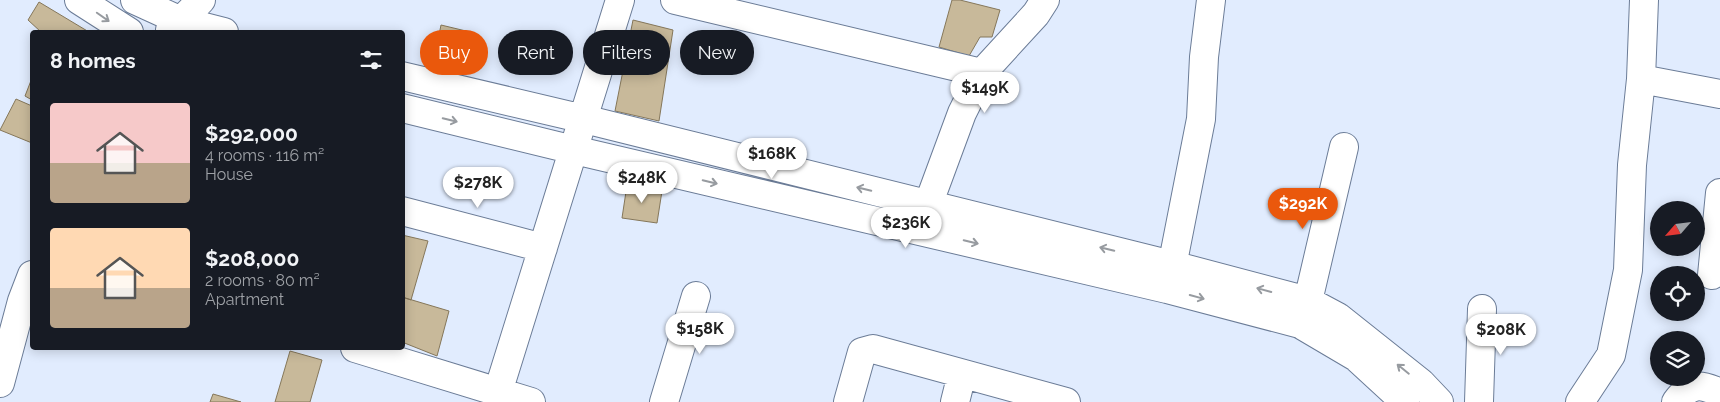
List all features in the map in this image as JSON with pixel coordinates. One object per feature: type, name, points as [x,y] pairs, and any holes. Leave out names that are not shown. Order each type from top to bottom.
[{"type":"street","points":[[79,0],[126,30]]},
{"type":"street","points":[[135,0],[174,27],[204,30]]},
{"type":"street","points":[[174,27],[201,0]]},
{"type":"street","points":[[498,392],[620,0]]},
{"type":"street","points":[[675,0],[982,73]]},
{"type":"street","points":[[925,218],[962,113],[982,73],[1036,14],[1044,0]]},
{"type":"street","points":[[1170,277],[1201,119],[1204,57],[1211,0]]},
{"type":"street","points":[[1580,402],[1611,354],[1628,270],[1632,164],[1640,79],[1644,0]]},
{"type":"street","points":[[405,77],[754,162],[925,218]]},
{"type":"street","points":[[1640,79],[1720,94]]},
{"type":"street","points":[[405,109],[748,190],[925,218],[1170,277],[1304,313],[1338,316],[1421,383],[1439,402]]},
{"type":"street","points":[[1304,313],[1344,147]]},
{"type":"street","points":[[748,190],[754,162]]},
{"type":"street","points":[[1712,275],[1720,193]]},
{"type":"street","points":[[405,212],[543,248]]},
{"type":"street","points":[[0,383],[22,301],[30,280]]},
{"type":"street","points":[[664,402],[696,296]]},
{"type":"street","points":[[1480,402],[1482,308]]},
{"type":"street","points":[[1304,313],[1405,402]]},
{"type":"street","points":[[848,402],[862,352],[873,348],[1056,401]]},
{"type":"street","points":[[362,350],[531,402]]},
{"type":"street","points":[[955,402],[962,374]]},
{"type":"street","points":[[1676,402],[1683,392],[1691,387],[1704,386],[1720,393]]},
{"type":"building","points":[[952,0],[960,0],[1000,10],[992,37],[980,37],[969,56],[939,47]]},
{"type":"building","points":[[39,2],[86,30],[39,30],[28,20]]},
{"type":"building","points":[[633,20],[673,30],[670,50],[670,30],[631,30]]},
{"type":"building","points":[[441,25],[462,30],[440,30]]},
{"type":"building","points":[[622,75],[666,75],[659,121],[615,111]]},
{"type":"building","points":[[30,83],[30,99],[25,96]]},
{"type":"building","points":[[16,99],[30,105],[30,142],[0,130]]},
{"type":"building","points":[[627,185],[662,191],[657,223],[622,218]]},
{"type":"building","points":[[405,236],[428,241],[411,300],[405,298]]},
{"type":"building","points":[[405,298],[449,311],[437,356],[405,343]]},
{"type":"building","points":[[290,351],[322,360],[310,402],[275,402]]},
{"type":"building","points":[[213,394],[241,402],[210,402]]}]
